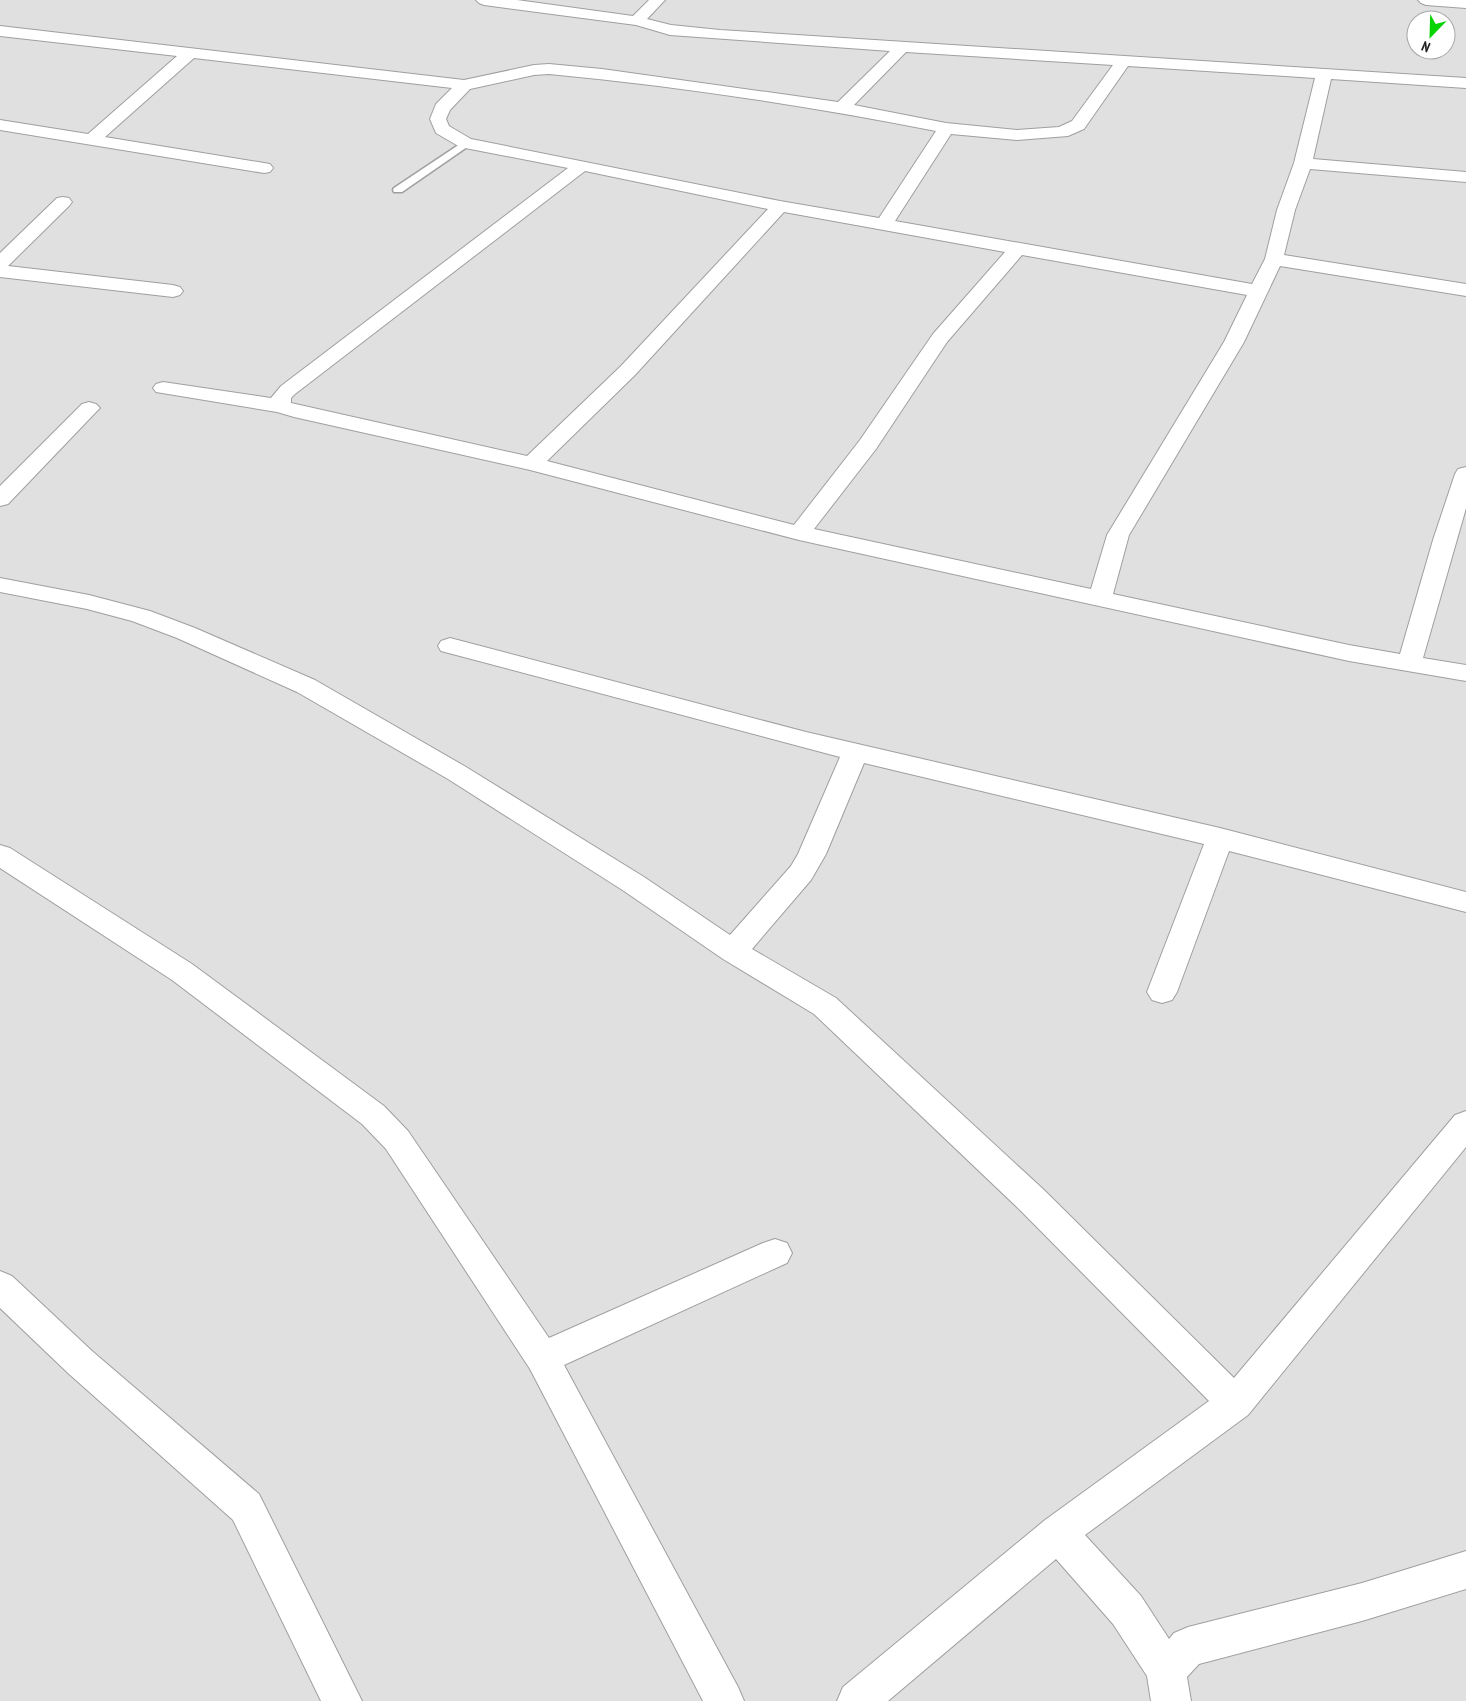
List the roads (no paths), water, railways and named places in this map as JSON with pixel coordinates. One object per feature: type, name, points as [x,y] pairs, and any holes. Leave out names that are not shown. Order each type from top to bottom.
[{"type":"street","points":[[484,0],[637,20],[670,30],[720,35],[1466,83]]},
{"type":"street","points":[[637,20],[657,0]]},
{"type":"street","points":[[1426,0],[1466,2]]},
{"type":"street","points":[[0,31],[464,85],[534,70],[549,69],[611,75],[842,108],[946,128],[1017,134],[1062,132],[1078,125],[1123,62]]},
{"type":"street","points":[[842,108],[901,48]]},
{"type":"street","points":[[90,140],[189,54]]},
{"type":"street","points":[[1100,598],[1118,535],[1234,342],[1274,259],[1286,210],[1303,163],[1324,75]]},
{"type":"street","points":[[464,85],[442,108],[438,119],[442,130],[466,143],[780,206],[1257,291]]},
{"type":"street","points":[[0,125],[264,168]]},
{"type":"street","points":[[884,224],[946,128]]},
{"type":"street","points":[[1303,163],[1466,177]]},
{"type":"street","points":[[281,406],[281,397],[288,390],[582,165]]},
{"type":"street","points":[[0,264],[63,202]]},
{"type":"street","points":[[532,464],[571,429],[647,351],[780,206]]},
{"type":"street","points":[[799,533],[868,444],[940,338],[1017,249]]},
{"type":"street","points":[[1274,259],[1466,290]]},
{"type":"street","points":[[0,271],[173,291]]},
{"type":"street","points":[[164,388],[281,406],[294,411],[532,464],[799,533],[1349,653],[1466,673]]},
{"type":"street","points":[[0,499],[89,408]]},
{"type":"street","points":[[1409,664],[1444,540],[1466,474]]},
{"type":"street","points":[[0,585],[89,602],[141,616],[186,633],[306,686],[465,778],[634,884],[733,951],[825,1006],[1032,1200],[1235,1403]]},
{"type":"street","points":[[450,646],[855,753],[1220,838],[1369,875],[1466,902]]},
{"type":"street","points":[[733,951],[801,873],[812,854],[855,753]]},
{"type":"street","points":[[1162,992],[1220,838]]},
{"type":"street","points":[[0,855],[182,972],[373,1114],[396,1140],[542,1358],[724,1701]]},
{"type":"street","points":[[857,1701],[1058,1533],[1235,1403],[1466,1124]]},
{"type":"street","points":[[542,1358],[775,1253]]},
{"type":"street","points":[[0,1286],[80,1362],[246,1507],[342,1701]]},
{"type":"street","points":[[1058,1533],[1127,1610],[1169,1686]]},
{"type":"street","points":[[1169,1686],[1188,1647],[1362,1602],[1466,1570]]},
{"type":"lane","points":[[398,190],[466,143]]}]
